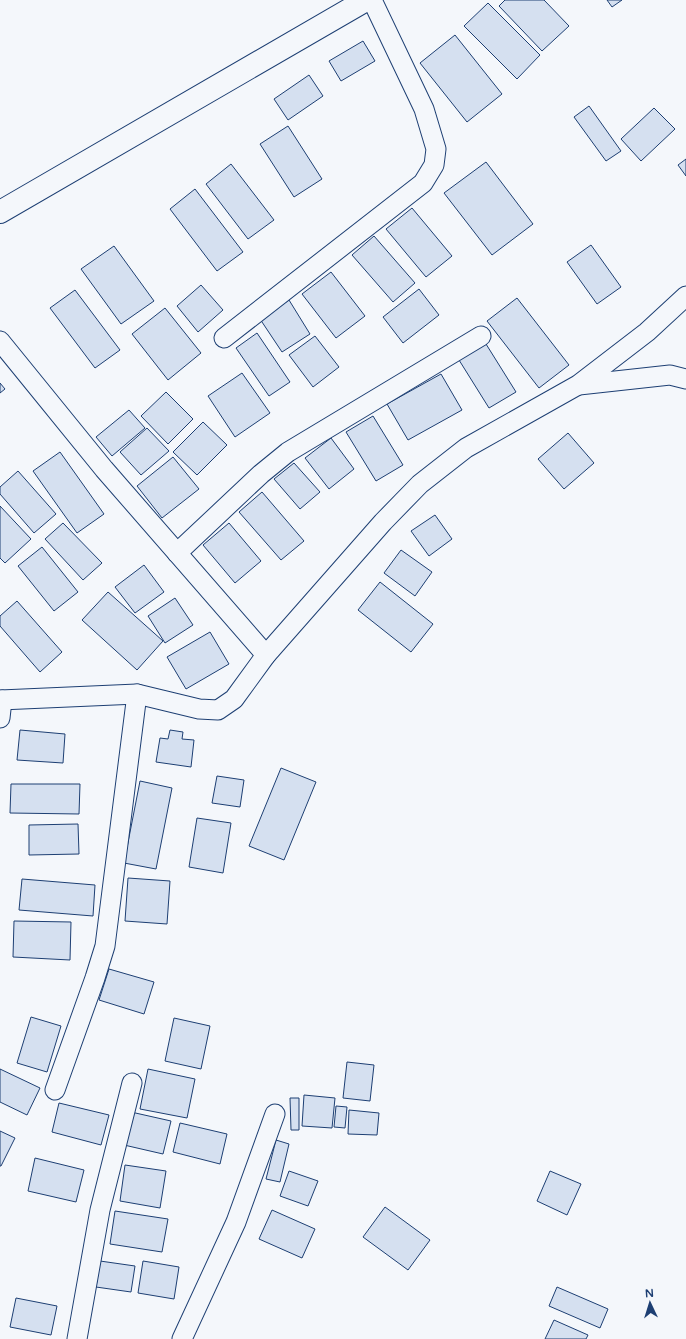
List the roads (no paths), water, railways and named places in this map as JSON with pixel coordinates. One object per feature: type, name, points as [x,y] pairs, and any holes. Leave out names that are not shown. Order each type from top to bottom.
[{"type":"main road","points":[[0,212],[366,0]]},
{"type":"street","points":[[224,338],[424,183],[434,165],[436,149],[424,109],[372,0]]},
{"type":"street","points":[[0,718],[1,700],[137,694],[199,709],[218,710],[234,699],[266,655],[384,522],[420,484],[466,448],[578,385],[647,332],[686,296]]},
{"type":"street","points":[[177,553],[261,474],[288,452],[481,336]]},
{"type":"street","points":[[0,341],[104,469],[266,655]]},
{"type":"street","points":[[578,385],[670,375],[686,379]]},
{"type":"street","points":[[55,1090],[105,946],[137,694]]},
{"type":"street","points":[[77,1339],[100,1210],[132,1083]]},
{"type":"street","points":[[182,1339],[236,1222],[275,1114]]}]
